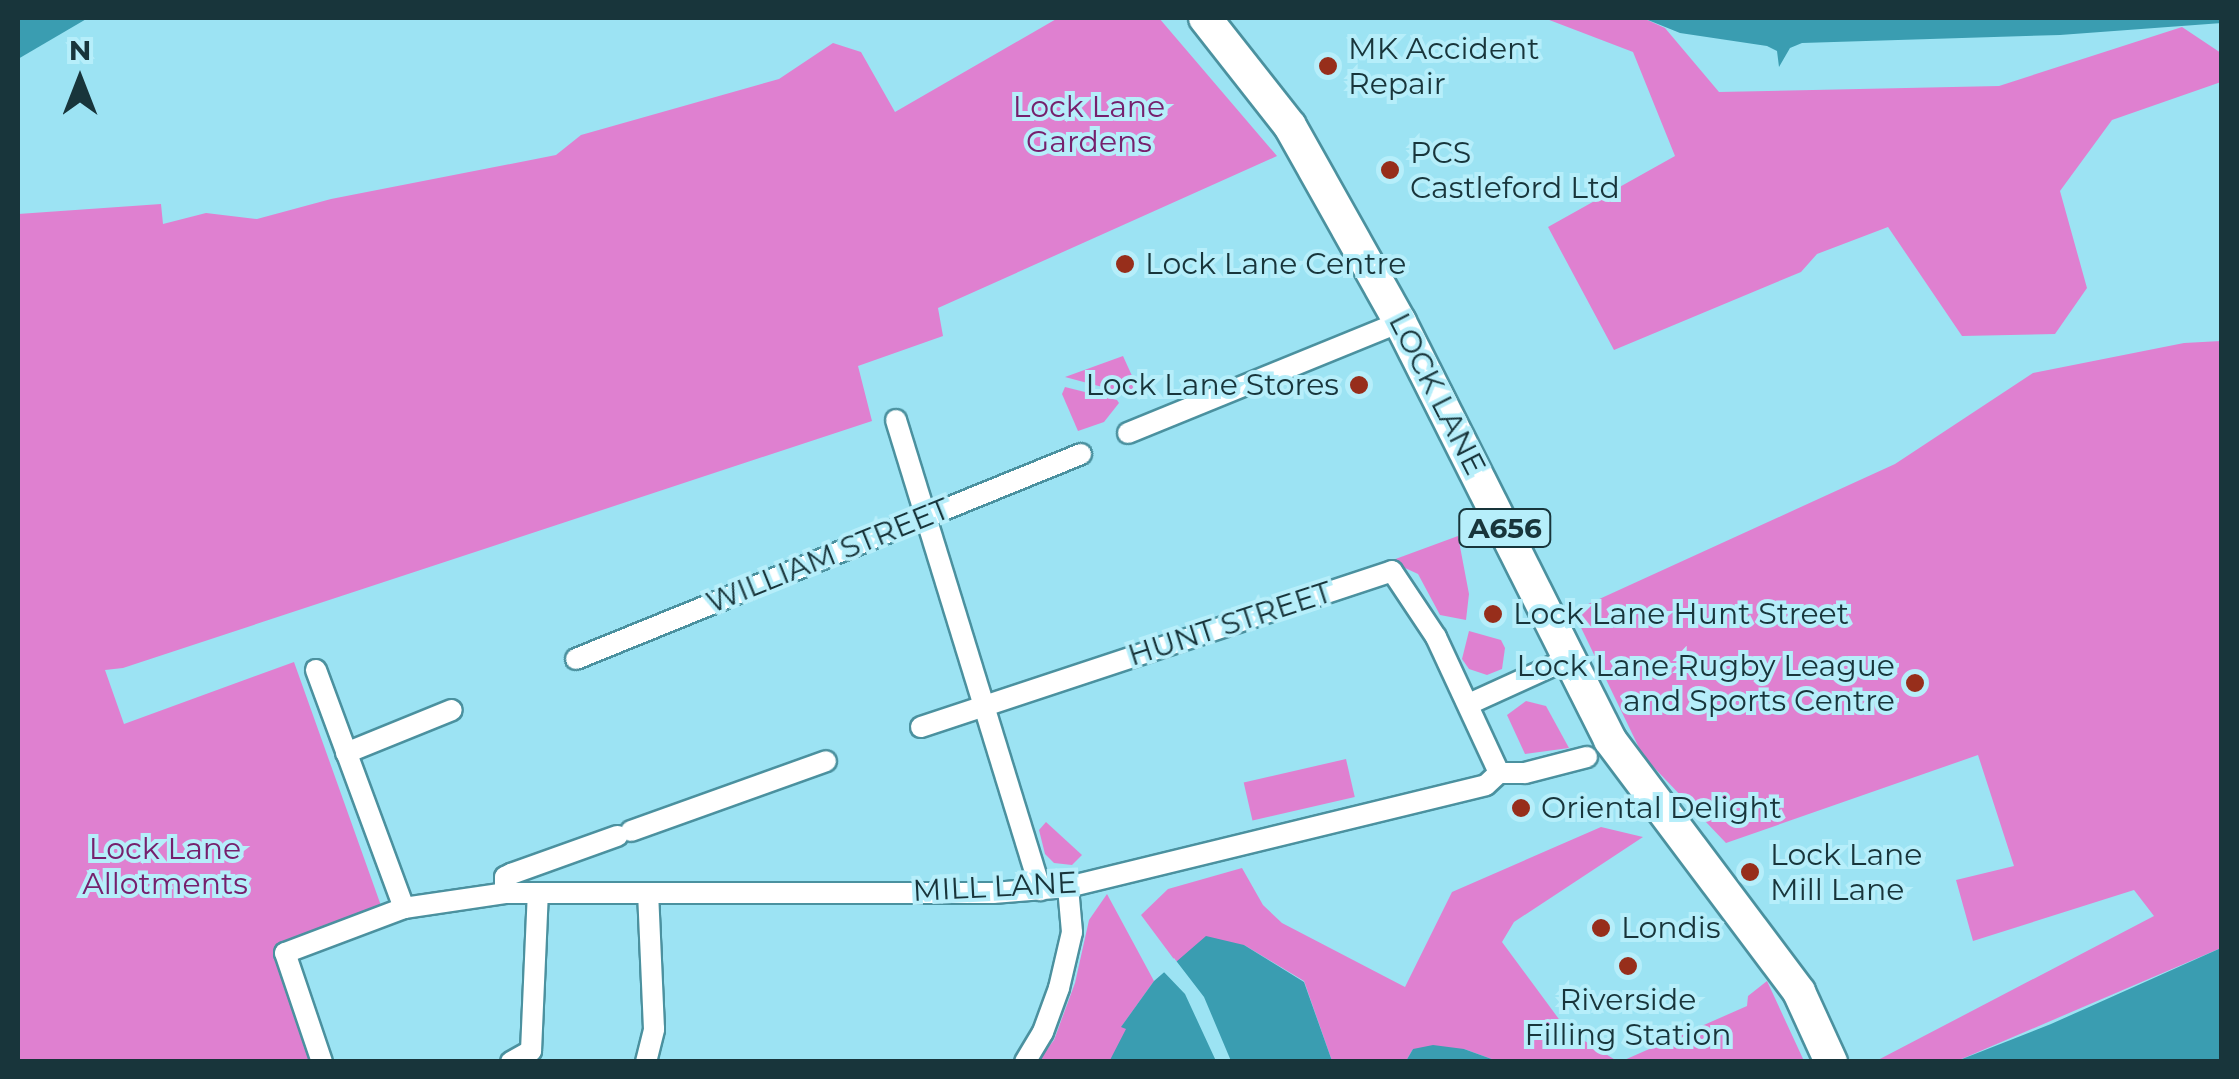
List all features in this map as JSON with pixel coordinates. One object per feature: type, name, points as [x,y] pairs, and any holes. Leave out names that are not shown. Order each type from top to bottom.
[{"type":"main road","name":"LOCK LANE","points":[[1205,18],[1290,126],[1400,322],[1620,754],[1771,954],[1819,1029],[1831,1062]]},
{"type":"street","points":[[1128,433],[1400,322]]},
{"type":"street","points":[[896,420],[1041,890]]},
{"type":"street","name":"WILLIAM STREET","points":[[576,659],[1081,454]]},
{"type":"street","name":"HUNT STREET","points":[[921,727],[1392,571],[1436,638],[1499,773]]},
{"type":"street","points":[[1469,704],[1570,658]]},
{"type":"street","points":[[316,670],[404,908]]},
{"type":"street","points":[[346,753],[452,710]]},
{"type":"street","name":"MILL LANE","points":[[504,893],[1068,887],[1486,786],[1499,773],[1525,773],[1587,758]]},
{"type":"street","points":[[322,1062],[285,954],[404,908],[504,893],[505,878],[511,874],[826,761]]},
{"type":"street","points":[[1025,1062],[1043,1032],[1059,988],[1072,932],[1068,887]]},
{"type":"street","points":[[511,1062],[531,1051],[538,893]]},
{"type":"street","points":[[646,1062],[654,1029],[648,893]]},
{"type":"green space","points":[[1058,18],[1159,18],[1277,156],[938,308],[943,336],[858,366],[872,421],[123,668],[105,670],[124,724],[294,662],[384,914],[285,954],[321,1061],[18,1062],[18,214],[161,204],[163,224],[206,213],[257,219],[331,199],[556,155],[581,135],[779,79],[833,43],[861,52],[895,112]]},
{"type":"green space","points":[[1544,18],[1643,18],[1665,28],[1719,92],[1999,86],[2182,27],[2221,53],[2221,82],[2112,120],[2060,191],[2087,288],[2055,334],[1962,336],[1888,227],[1817,254],[1801,272],[1614,350],[1548,227],[1675,156],[1633,52]]},
{"type":"green space","name":"Lock Lane Rugby League and Sports Centre","points":[[2221,341],[2221,948],[1957,1061],[1876,1061],[2154,916],[2134,890],[1973,941],[1956,880],[2014,866],[1978,755],[1726,843],[1643,756],[1573,611],[1895,464],[2033,373],[2184,343]]},
{"type":"green space","points":[[1123,356],[1138,389],[1136,396],[1065,377]]},
{"type":"green space","points":[[1065,387],[1119,403],[1104,422],[1078,431],[1062,394]]},
{"type":"green space","points":[[1458,536],[1469,594],[1466,620],[1440,615],[1418,574],[1390,561]]},
{"type":"green space","points":[[1469,631],[1501,640],[1505,648],[1502,669],[1487,675],[1469,669],[1462,659]]},
{"type":"green space","points":[[1526,701],[1546,706],[1569,748],[1525,754],[1507,715]]},
{"type":"green space","points":[[1346,759],[1355,797],[1252,821],[1244,783]]},
{"type":"green space","points":[[1046,822],[1082,855],[1072,865],[1054,863],[1045,854],[1039,830]]},
{"type":"green space","points":[[1601,827],[1643,837],[1514,922],[1502,942],[1567,1030],[1617,1061],[1497,1061],[1464,1049],[1413,1049],[1406,1061],[1332,1061],[1304,981],[1244,945],[1176,962],[1141,915],[1168,889],[1242,868],[1263,905],[1282,923],[1405,987],[1452,892]]},
{"type":"green space","points":[[1107,894],[1154,981],[1122,1026],[1127,1029],[1117,1054],[1109,1061],[1037,1062],[1054,1040],[1075,983],[1089,920]]},
{"type":"green space","points":[[1767,981],[1804,1061],[1622,1061],[1747,1006],[1748,996]]},
{"type":"water","points":[[18,18],[88,18],[18,59]]},
{"type":"water","points":[[1643,18],[2221,18],[2222,23],[2060,35],[1802,43],[1790,48],[1779,67],[1777,51],[1767,46],[1680,33]]},
{"type":"water","points":[[1206,936],[1244,945],[1304,982],[1332,1061],[1109,1062],[1126,1029],[1121,1027],[1154,981]]},
{"type":"water","points":[[2221,948],[2221,1061],[1957,1061],[2051,1024]]},
{"type":"water","points":[[1433,1045],[1464,1049],[1497,1061],[1406,1061],[1413,1049]]},
{"type":"pier","points":[[1174,958],[1204,997],[1231,1061],[1216,1061],[1185,994],[1162,970]]},
{"type":"place","name":"MK Accident Repair","points":[[1328,66]]},
{"type":"place","name":"PCS Castleford Ltd","points":[[1390,170]]},
{"type":"place","name":"Lock Lane Centre","points":[[1125,264]]},
{"type":"place","name":"Lock Lane Stores","points":[[1359,385]]},
{"type":"place","name":"Lock Lane Hunt Street","points":[[1493,614]]},
{"type":"place","name":"Lock Lane Rugby League and Sports Centre","points":[[1915,683]]},
{"type":"place","name":"Oriental Delight","points":[[1521,808]]},
{"type":"place","name":"Lock Lane Mill Lane","points":[[1750,872]]},
{"type":"place","name":"Londis","points":[[1601,928]]},
{"type":"place","name":"Riverside Filling Station","points":[[1628,966]]},
{"type":"park label","name":"Lock Lane Gardens","points":[[1089,124]]},
{"type":"park label","name":"Lock Lane Allotments","points":[[165,866]]}]
